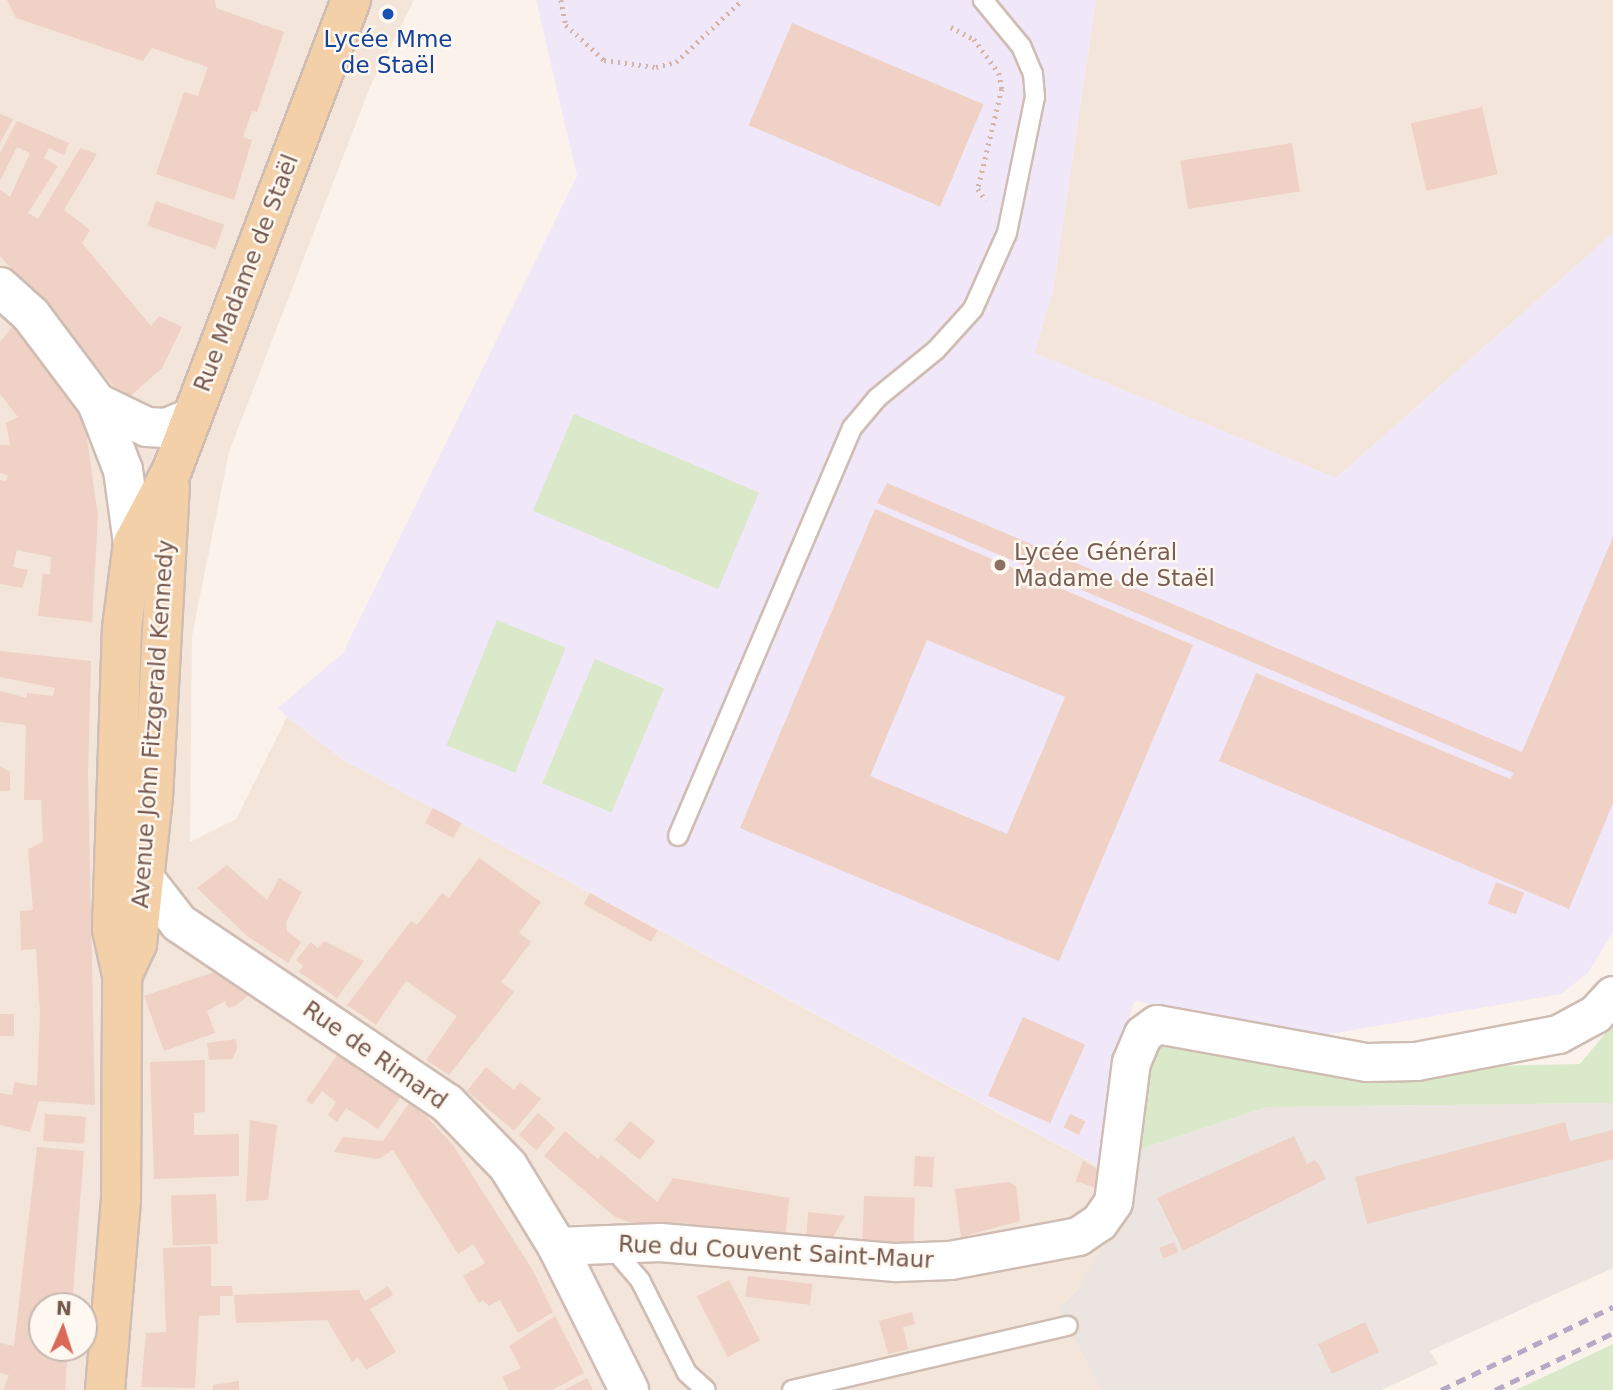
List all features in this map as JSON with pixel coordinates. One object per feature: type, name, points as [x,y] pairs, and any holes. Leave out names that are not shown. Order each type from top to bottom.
[{"type":"main road","name":"Rue Madame de Staël","points":[[133,542],[172,470],[351,0]]},
{"type":"main road","name":"Avenue John Fitzgerald Kennedy","points":[[122,975],[137,944],[144,881],[172,470]]},
{"type":"main road","name":"Avenue John Fitzgerald Kennedy","points":[[105,1390],[121,1199],[122,975],[112,929],[122,628],[133,542]]},
{"type":"street","points":[[0,287],[31,315],[97,403],[123,470],[133,542]]},
{"type":"street","points":[[97,403],[147,427],[166,428],[191,418]]},
{"type":"street","name":"Rue de Rimard","points":[[114,838],[144,881],[179,923],[447,1103],[508,1166],[556,1246],[628,1390]]},
{"type":"street","name":"Rue du Couvent Saint-Maur","points":[[556,1246],[660,1242],[895,1262],[950,1260],[1077,1236],[1099,1222],[1112,1202],[1131,1062],[1143,1034],[1157,1024],[1367,1062],[1416,1061],[1558,1034],[1595,1014],[1613,995]]},
{"type":"lane","points":[[678,836],[852,428],[877,398],[936,350],[973,309],[1007,233],[1035,97],[1033,74],[1021,46],[983,0]]},
{"type":"lane","points":[[609,1244],[640,1280],[687,1373],[706,1390]]},
{"type":"lane","points":[[793,1390],[842,1384],[1068,1326]]},
{"type":"path","points":[[561,0],[566,25],[604,60],[656,67],[676,62],[742,0]]},
{"type":"path","points":[[951,26],[974,39],[999,74],[1002,89],[978,189],[1007,233]]},
{"type":"shaded area","points":[[0,0],[414,0],[370,87],[229,452],[192,636],[190,842],[236,819],[287,717],[345,761],[1125,1181],[1116,1225],[1080,1286],[1059,1309],[1101,1390],[0,1390]]},
{"type":"shaded area","name":"Lycée Général Madame de Staël","points":[[536,0],[1096,0],[1053,291],[1035,353],[1336,478],[1613,233],[1613,932],[1588,973],[1561,994],[1319,1036],[1134,1001],[1118,1061],[1106,1170],[345,761],[287,717],[278,708],[343,653],[577,176]]},
{"type":"shaded area","points":[[1096,0],[1613,0],[1613,233],[1336,478],[1034,353],[1053,291]]},
{"type":"shaded area","points":[[1613,1103],[1613,1268],[1430,1351],[1438,1364],[1381,1390],[1101,1390],[1059,1309],[1077,1290],[1116,1225],[1129,1153],[1267,1107]]},
{"type":"green space","points":[[574,414],[759,493],[718,589],[533,511]]},
{"type":"green space","points":[[497,620],[566,648],[515,773],[446,745]]},
{"type":"green space","points":[[595,659],[664,688],[611,813],[542,783]]},
{"type":"green space","points":[[1613,1024],[1613,1103],[1267,1107],[1129,1153],[1144,1068],[1165,1034],[1373,1069],[1580,1064]]},
{"type":"green space","points":[[1613,1344],[1613,1390],[1516,1390]]},
{"type":"building","points":[[7,0],[215,0],[216,8],[284,32],[257,112],[252,111],[243,137],[252,140],[234,200],[156,174],[184,92],[198,96],[208,67],[152,48],[143,61],[16,18]]},
{"type":"building","points":[[792,23],[983,104],[940,206],[749,125]]},
{"type":"building","points":[[1482,107],[1498,174],[1426,191],[1411,123]]},
{"type":"building","points":[[0,114],[13,119],[0,143]]},
{"type":"building","points":[[17,121],[69,143],[64,155],[49,148],[44,158],[58,166],[28,213],[38,219],[80,148],[97,154],[64,210],[90,230],[82,243],[151,326],[159,316],[182,327],[162,368],[126,400],[0,256],[0,190],[10,197],[30,153],[17,147],[0,181],[0,153]]},
{"type":"building","points":[[1292,143],[1300,191],[1188,209],[1180,161]]},
{"type":"building","points":[[156,201],[224,224],[216,249],[148,226]]},
{"type":"building","points":[[13,326],[84,417],[98,516],[92,622],[38,616],[43,573],[50,575],[51,557],[17,550],[13,567],[28,570],[22,588],[0,584],[0,480],[6,481],[8,475],[0,473],[0,445],[10,445],[6,423],[18,417],[0,394],[0,342]]},
{"type":"building","points":[[887,483],[1522,752],[1613,537],[1613,803],[1569,909],[1219,761],[1256,673],[1510,779],[1514,773],[877,503]]},
{"type":"building","points":[[875,509],[1193,645],[1059,961],[740,828]],"holes":[[[927,640],[1065,697],[1007,834],[870,776]]]},
{"type":"building","points":[[0,651],[91,661],[88,774],[95,1105],[39,1101],[30,1132],[0,1125],[0,1093],[12,1095],[15,1082],[37,1086],[40,1014],[36,949],[21,950],[20,911],[33,910],[28,849],[43,842],[41,800],[24,800],[26,725],[0,722],[0,691],[27,698],[27,693],[53,696],[55,688],[0,677]]},
{"type":"building","points":[[0,766],[10,772],[10,791],[0,791]]},
{"type":"building","points":[[433,808],[461,823],[453,838],[425,823]]},
{"type":"building","points":[[479,858],[541,902],[519,933],[531,942],[501,982],[514,992],[449,1075],[426,1060],[457,1016],[406,981],[376,1025],[347,1005],[411,921],[417,925],[442,893],[449,898]]},
{"type":"building","points":[[227,865],[267,900],[279,878],[302,892],[286,922],[287,931],[301,942],[288,963],[247,936],[197,888]]},
{"type":"building","points":[[1496,882],[1524,893],[1516,914],[1488,903]]},
{"type":"building","points":[[590,893],[657,930],[651,942],[584,904]]},
{"type":"building","points":[[324,941],[364,961],[337,998],[299,972],[303,966],[296,960],[311,942],[318,948]]},
{"type":"building","points":[[223,969],[255,990],[235,1006],[228,1008],[225,1001],[207,1011],[215,1033],[164,1051],[144,996]]},
{"type":"building","points":[[0,1014],[14,1014],[14,1036],[0,1036]]},
{"type":"building","points":[[1023,1017],[1085,1045],[1050,1123],[988,1096]]},
{"type":"building","points":[[236,1039],[237,1050],[232,1059],[209,1060],[207,1043]]},
{"type":"building","points":[[340,1051],[403,1094],[378,1129],[346,1108],[337,1122],[328,1115],[336,1102],[322,1091],[312,1105],[306,1100]]},
{"type":"building","points":[[205,1060],[205,1112],[194,1113],[194,1135],[239,1134],[239,1176],[154,1179],[150,1062]]},
{"type":"building","points":[[486,1067],[514,1090],[520,1082],[541,1099],[514,1131],[467,1091]]},
{"type":"building","points":[[411,1100],[453,1145],[532,1269],[553,1312],[518,1333],[500,1300],[489,1306],[483,1300],[479,1303],[463,1276],[485,1263],[473,1244],[458,1254],[393,1150],[378,1159],[334,1152],[343,1137],[383,1141]]},
{"type":"building","points":[[538,1113],[555,1128],[536,1150],[519,1135]]},
{"type":"building","points":[[45,1114],[86,1117],[84,1144],[43,1141]]},
{"type":"building","points":[[1070,1114],[1085,1121],[1079,1135],[1064,1128]]},
{"type":"building","points":[[250,1120],[277,1125],[268,1200],[246,1201]]},
{"type":"building","points":[[630,1121],[655,1141],[640,1160],[615,1140]]},
{"type":"building","points":[[1565,1122],[1570,1141],[1613,1130],[1613,1159],[1367,1224],[1355,1177]]},
{"type":"building","points":[[565,1131],[598,1159],[601,1155],[657,1202],[673,1178],[789,1198],[785,1242],[641,1226],[615,1217],[544,1156]]},
{"type":"building","points":[[1294,1136],[1307,1164],[1314,1160],[1326,1179],[1183,1251],[1157,1198]]},
{"type":"building","points":[[37,1147],[84,1151],[73,1292],[28,1292],[28,1362],[67,1362],[65,1390],[3,1390],[9,1375],[0,1373],[0,1343],[14,1346]]},
{"type":"building","points":[[915,1156],[934,1157],[932,1187],[913,1186]]},
{"type":"building","points":[[1083,1161],[1107,1174],[1101,1190],[1076,1181]]},
{"type":"building","points":[[1009,1182],[1016,1186],[1020,1221],[961,1237],[955,1189]]},
{"type":"building","points":[[216,1194],[218,1244],[173,1246],[171,1196]]},
{"type":"building","points":[[864,1196],[915,1198],[913,1250],[862,1248]]},
{"type":"building","points":[[808,1212],[845,1216],[828,1246],[806,1244]]},
{"type":"building","points":[[1174,1242],[1178,1252],[1163,1258],[1159,1248]]},
{"type":"building","points":[[211,1246],[211,1286],[232,1286],[233,1296],[220,1296],[220,1315],[199,1316],[195,1388],[141,1387],[146,1333],[166,1332],[163,1248]]},
{"type":"building","points":[[748,1276],[813,1284],[810,1305],[745,1297]]},
{"type":"building","points":[[729,1280],[760,1341],[728,1357],[697,1296]]},
{"type":"building","points":[[388,1286],[393,1295],[370,1309],[396,1352],[366,1370],[358,1357],[352,1362],[327,1320],[236,1323],[234,1295],[359,1290],[365,1301]]},
{"type":"building","points":[[912,1312],[915,1324],[903,1327],[908,1349],[888,1354],[879,1321]]},
{"type":"building","points":[[555,1316],[584,1373],[552,1390],[509,1390],[502,1377],[521,1368],[509,1346]]},
{"type":"building","points":[[1365,1322],[1379,1352],[1332,1374],[1318,1344]]},
{"type":"building","points":[[587,1378],[593,1390],[564,1390]]},
{"type":"building","points":[[239,1381],[239,1390],[213,1390],[213,1385]]},
{"type":"railway","points":[[1441,1390],[1613,1307]]},
{"type":"railway","points":[[1495,1390],[1613,1333]]},
{"type":"place","name":"Lycée Mme de Staël","points":[[388,14]]},
{"type":"place","name":"Lycée Général Madame de Staël","points":[[1000,565]]}]
